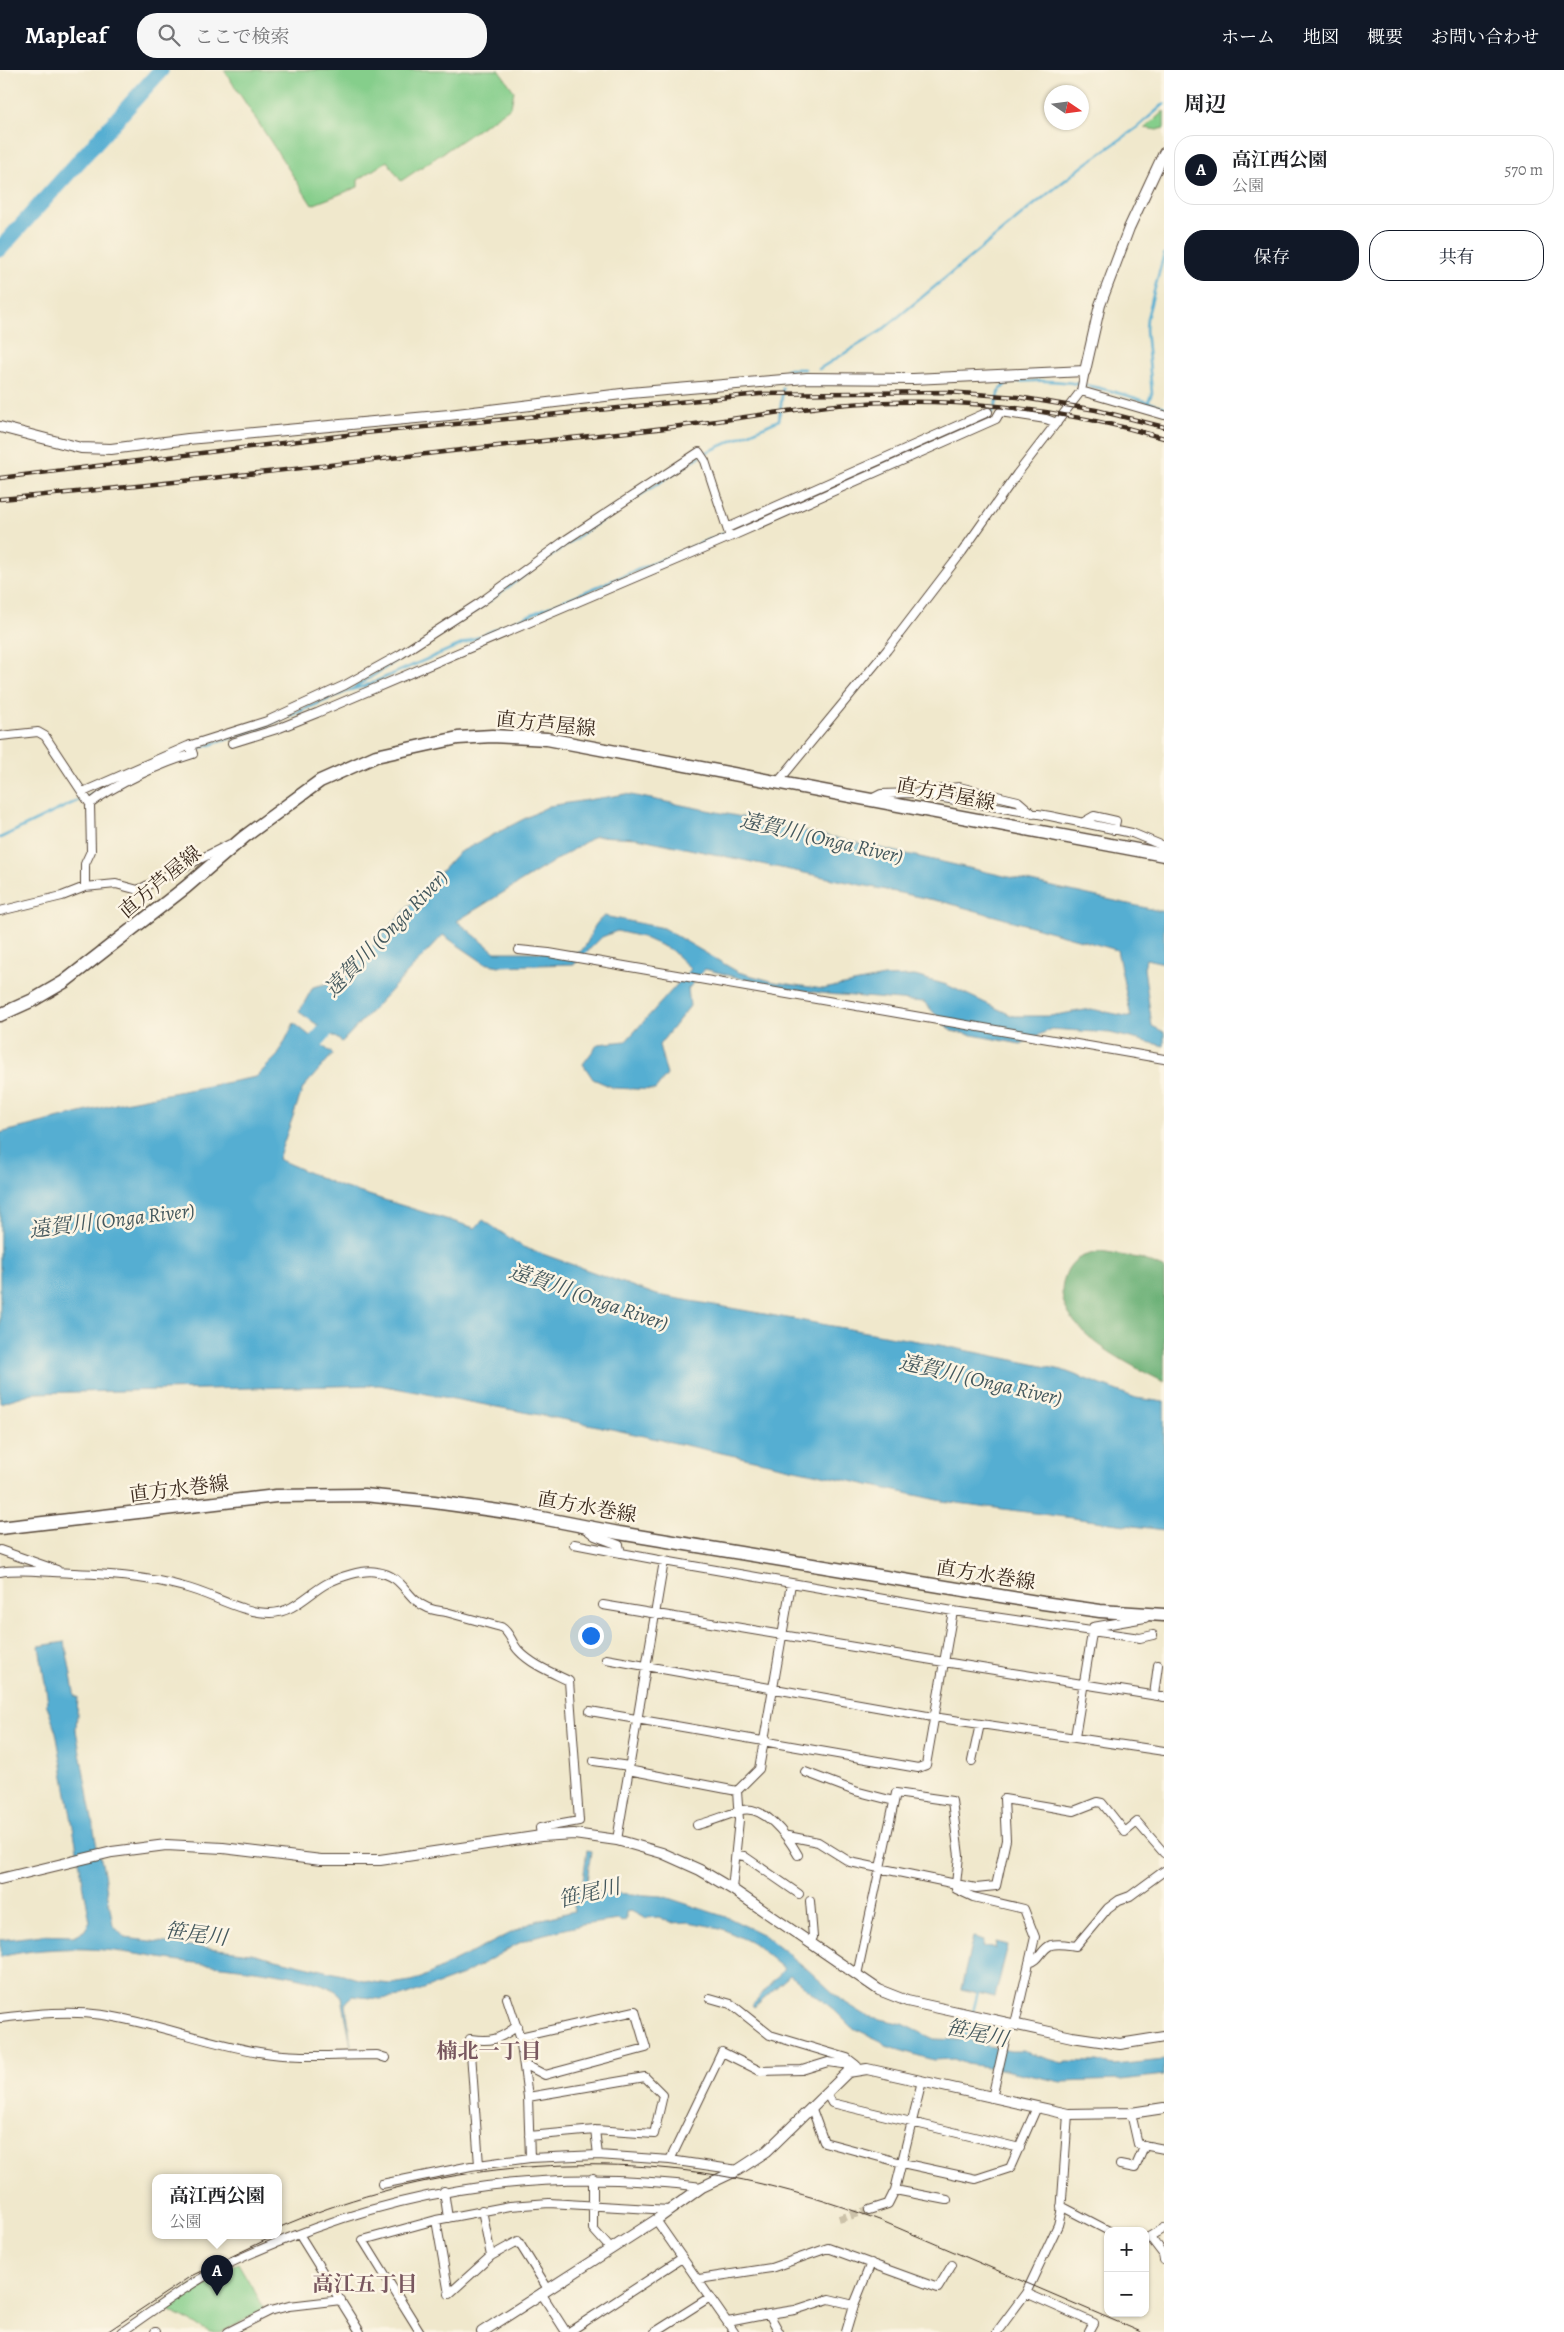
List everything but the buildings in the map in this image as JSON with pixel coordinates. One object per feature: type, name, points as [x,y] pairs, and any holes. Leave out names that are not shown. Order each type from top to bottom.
[{"type":"main road","name":"直方芦屋線","points":[[0,1014],[33,1000],[64,982],[157,910],[244,837],[320,781],[376,756],[458,738],[492,736],[547,739],[1164,855]]},
{"type":"main road","name":"直方水巻線","points":[[0,1528],[276,1496],[364,1495],[434,1502],[581,1525],[1044,1603],[1100,1611],[1164,1615]]},
{"type":"street","points":[[778,782],[887,650],[962,552],[1017,474],[1057,424],[1082,382],[1100,305],[1126,236],[1164,153]]},
{"type":"street","points":[[0,427],[82,448],[110,449],[188,439],[449,415],[630,394],[807,378],[1082,382],[1164,415]]},
{"type":"street","points":[[83,793],[191,748],[268,721],[346,685],[401,654],[481,602],[567,539],[699,452],[728,530],[988,412]]},
{"type":"street","points":[[232,743],[317,714],[730,537],[996,419],[1000,412],[1046,419],[1057,424]]},
{"type":"street","points":[[0,736],[38,732],[45,736],[89,803],[91,851],[86,864],[85,887]]},
{"type":"street","points":[[89,803],[148,772],[193,754],[191,748]]},
{"type":"street","points":[[916,793],[932,789],[959,787],[1018,801],[1033,814]]},
{"type":"street","points":[[871,799],[880,794],[916,793],[1114,830],[1139,836],[1161,845],[1164,849]]},
{"type":"street","points":[[0,911],[62,896],[85,887],[116,884],[138,890],[244,837]]},
{"type":"street","points":[[520,950],[559,954],[1164,1059]]},
{"type":"street","points":[[581,1525],[594,1536],[619,1545],[621,1553]]},
{"type":"street","points":[[574,1544],[791,1584],[953,1611],[1140,1638],[1153,1635]]},
{"type":"street","points":[[0,1550],[61,1572]]},
{"type":"street","points":[[616,1840],[664,1561]]},
{"type":"street","points":[[0,1572],[9,1570],[61,1572],[152,1579],[185,1587],[257,1612],[272,1613],[283,1612],[327,1584],[362,1572],[374,1571],[383,1573],[401,1582],[415,1601],[429,1608],[501,1627],[508,1632],[519,1651],[547,1670],[570,1681],[579,1821],[540,1828],[541,1836]]},
{"type":"street","points":[[737,1791],[759,1769],[791,1584]]},
{"type":"street","points":[[603,1605],[782,1636],[1164,1697]]},
{"type":"street","points":[[590,1711],[918,1768],[926,1765],[932,1717],[953,1611]]},
{"type":"street","points":[[1076,1737],[1093,1626],[1164,1615]]},
{"type":"street","points":[[606,1659],[932,1717],[1164,1751]]},
{"type":"street","points":[[1154,1695],[1158,1665]]},
{"type":"street","points":[[972,1761],[980,1724]]},
{"type":"street","points":[[594,1761],[737,1791]]},
{"type":"street","points":[[805,1772],[855,1791],[894,1801]]},
{"type":"street","points":[[732,1889],[739,1811],[737,1791]]},
{"type":"street","points":[[857,1975],[882,1867],[896,1793],[952,1801],[959,1856],[956,1889],[973,1896],[1024,1910],[1035,1937],[992,2094]]},
{"type":"street","points":[[788,1836],[818,1842],[850,1862],[882,1867],[976,1888],[996,1886],[1006,1840],[1004,1799],[1074,1811],[1102,1802],[1125,1832],[1137,1822],[1164,1853]]},
{"type":"street","points":[[697,1825],[731,1816],[739,1811],[750,1810],[761,1814],[776,1824],[788,1836],[798,1855]]},
{"type":"street","points":[[0,1879],[112,1852],[166,1845],[223,1848],[321,1860],[380,1860],[541,1836],[574,1834],[616,1840],[662,1853],[700,1870],[732,1889],[879,1990],[907,2001],[1010,2027],[1120,2044],[1164,2037]]},
{"type":"street","points":[[736,1854],[744,1856],[799,1894]]},
{"type":"street","points":[[1029,1963],[1035,1962],[1049,1946],[1057,1944],[1076,1946],[1108,1908],[1119,1900],[1130,1896],[1164,1871]]},
{"type":"street","points":[[810,1901],[813,1937],[810,1943]]},
{"type":"street","points":[[507,1998],[520,2037],[524,2064],[528,2097],[530,2158]]},
{"type":"street","points":[[710,1998],[731,2004],[770,2035],[847,2058],[862,2068]]},
{"type":"street","points":[[520,2037],[635,2011],[646,2048],[546,2075],[524,2064]]},
{"type":"street","points":[[0,2018],[49,2012],[103,2015],[219,2045],[261,2053],[295,2056],[377,2054],[386,2058]]},
{"type":"street","points":[[479,2165],[470,2039],[489,2042],[517,2026]]},
{"type":"street","points":[[670,2160],[722,2052],[760,2071],[802,2070],[828,2062],[992,2094],[1068,2114],[1130,2113],[1164,2108]]},
{"type":"street","points":[[482,2332],[656,2220],[702,2187],[738,2170],[767,2151],[848,2072],[862,2068]]},
{"type":"street","points":[[528,2097],[645,2077],[663,2095],[654,2134],[595,2130],[529,2136]]},
{"type":"street","points":[[869,2210],[888,2204],[895,2190],[922,2081]]},
{"type":"street","points":[[826,2094],[832,2103],[1020,2148]]},
{"type":"street","points":[[812,2109],[824,2142],[902,2163],[976,2179],[1010,2168],[1037,2107]]},
{"type":"street","points":[[1130,2113],[1138,2144],[1164,2149]]},
{"type":"street","points":[[1001,2331],[1026,2293],[1058,2225],[1068,2114]]},
{"type":"street","points":[[595,2130],[598,2155]]},
{"type":"street","points":[[1120,2165],[1135,2168],[1144,2146]]},
{"type":"street","points":[[382,2184],[479,2165],[530,2158],[598,2155],[670,2160],[738,2170]]},
{"type":"street","points":[[122,2332],[220,2267],[299,2234],[380,2206],[444,2191],[533,2180],[593,2178],[657,2181],[702,2187]]},
{"type":"street","points":[[593,2178],[593,2228],[610,2248]]},
{"type":"street","points":[[895,2190],[947,2200]]},
{"type":"street","points":[[444,2191],[448,2218]]},
{"type":"street","points":[[420,2332],[363,2240],[436,2220],[482,2210],[549,2203],[669,2210]]},
{"type":"street","points":[[1061,2206],[1104,2228]]},
{"type":"street","points":[[482,2210],[491,2256]]},
{"type":"street","points":[[436,2220],[448,2294],[491,2256],[518,2241],[567,2332],[682,2258]]},
{"type":"street","points":[[656,2220],[734,2332]]},
{"type":"street","points":[[1149,2237],[1164,2228]]},
{"type":"street","points":[[299,2234],[360,2332]]},
{"type":"street","points":[[1149,2239],[1163,2254],[1164,2260]]},
{"type":"street","points":[[698,2279],[771,2268],[828,2248],[938,2288],[952,2265]]},
{"type":"street","points":[[846,2332],[854,2305],[871,2263]]},
{"type":"street","points":[[1026,2293],[1094,2323],[1089,2332]]},
{"type":"street","points":[[656,2332],[710,2297]]},
{"type":"street","points":[[728,2322],[795,2310],[829,2299],[854,2305]]},
{"type":"street","points":[[228,2332],[270,2311],[289,2306],[341,2300]]},
{"type":"street","points":[[769,2314],[779,2332]]},
{"type":"green space","points":[[224,70],[499,70],[514,91],[511,107],[401,181],[387,161],[358,180],[358,187],[312,205]]},
{"type":"green space","points":[[1164,111],[1164,128],[1157,130],[1145,128]]},
{"type":"green space","points":[[1100,1252],[1139,1258],[1164,1268],[1164,1382],[1113,1354],[1095,1341],[1079,1327],[1067,1311],[1062,1294],[1067,1270],[1078,1259]]},
{"type":"green space","points":[[238,2263],[265,2309],[222,2332],[210,2332],[160,2306],[192,2286]]},
{"type":"water","points":[[626,794],[747,818],[1164,912],[1164,963],[1146,959],[1144,968],[1152,1026],[1164,1032],[1164,1046],[1110,1033],[1051,1029],[1021,1044],[951,1031],[924,1002],[828,994],[766,985],[705,969],[688,989],[690,1006],[659,1045],[667,1075],[655,1090],[614,1088],[593,1079],[583,1064],[598,1044],[626,1041],[691,969],[671,950],[642,937],[617,931],[602,937],[575,964],[499,966],[484,963],[443,935],[342,1042],[299,1012],[313,987],[341,980],[458,853],[549,806]],"holes":[[[595,836],[637,838],[948,903],[1117,950],[1131,1017],[1091,1009],[1050,1016],[1013,1016],[947,985],[915,976],[884,977],[823,989],[775,982],[738,972],[663,928],[604,916],[595,925],[587,943],[580,952],[495,952],[457,921]]]},
{"type":"water","points":[[294,1023],[333,1054],[303,1088],[278,1159],[339,1186],[475,1228],[483,1220],[523,1247],[657,1295],[940,1345],[1062,1370],[1136,1398],[1164,1402],[1164,1530],[942,1501],[593,1425],[379,1385],[33,1393],[0,1403],[0,1133],[124,1102],[256,1077],[278,1055]]},
{"type":"water","name":"笹尾川","points":[[65,1642],[75,1697],[78,1697],[76,1730],[97,1847],[102,1862],[113,1925],[125,1938],[251,1953],[372,1982],[391,1984],[417,1980],[535,1921],[574,1911],[571,1897],[562,1894],[567,1889],[582,1888],[587,1850],[591,1851],[586,1889],[598,1892],[662,1896],[729,1918],[764,1935],[806,1968],[841,2000],[867,2016],[903,2024],[934,2039],[961,2040],[965,2022],[975,2025],[971,2041],[1010,2051],[1022,2051],[1062,2063],[1066,2061],[1097,2062],[1114,2065],[1164,2060],[1164,2075],[1121,2080],[1062,2082],[966,2064],[954,2059],[933,2060],[886,2046],[881,2041],[851,2027],[833,2009],[790,1975],[754,2007],[752,2005],[784,1969],[753,1943],[720,1928],[689,1922],[671,1923],[659,1917],[644,1918],[631,1911],[626,1912],[626,1920],[622,1922],[618,1920],[582,1925],[536,1936],[517,1944],[463,1975],[401,1997],[380,1999],[352,1996],[346,2003],[351,2046],[342,1997],[333,1989],[297,1977],[251,1969],[101,1950],[43,1950],[0,1957],[0,1940],[42,1935],[73,1936],[84,1931],[90,1922],[56,1732],[46,1703],[48,1702],[39,1646]]},
{"type":"water","points":[[973,1937],[984,1940],[983,1946],[995,1949],[996,1942],[1008,1945],[995,1997],[961,1989]]},
{"type":"waterway","points":[[0,249],[161,70]]},
{"type":"waterway","points":[[819,369],[881,331],[1035,204],[1087,163],[1138,127],[1164,104]]},
{"type":"waterway","points":[[1148,402],[1152,393],[1146,330],[1147,318],[1164,254]]},
{"type":"waterway","points":[[786,369],[805,369]]},
{"type":"waterway","points":[[989,414],[994,411],[1000,390],[1006,384],[1022,381],[1066,382],[1083,385],[1115,392],[1164,407]]},
{"type":"waterway","points":[[352,689],[475,611],[590,528],[705,453],[779,420],[783,388]]},
{"type":"waterway","points":[[179,755],[258,729],[350,690],[365,686],[721,535],[900,455]]},
{"type":"waterway","points":[[88,796],[123,778]]},
{"type":"waterway","points":[[0,838],[83,798]]},
{"type":"waterway","name":"遠賀川 (Onga River)","points":[[301,1058],[340,1014]]},
{"type":"waterway","name":"笹尾川","points":[[973,2012],[978,1992]]},
{"type":"tunnel","points":[[839,2219],[869,2210]]},
{"type":"tram line","points":[[282,2226],[327,2208],[378,2193],[431,2180],[484,2172],[537,2166],[591,2165],[644,2167],[696,2172],[767,2185],[860,2213],[1141,2332]]},
{"type":"tram line","points":[[107,2332],[191,2276],[268,2239]]},
{"type":"railway","points":[[0,478],[355,434],[760,394],[947,392],[1018,397],[1096,410],[1164,427]]},
{"type":"railway","points":[[0,499],[240,475],[664,428],[837,405],[878,402],[961,403],[1002,406],[1084,419],[1164,438]]},
{"type":"place","name":"高江西公園","points":[[217,2296]]},
{"type":"district","name":"楠北一丁目","points":[[489,2051]]},
{"type":"district","name":"高江五丁目","points":[[365,2284]]}]
